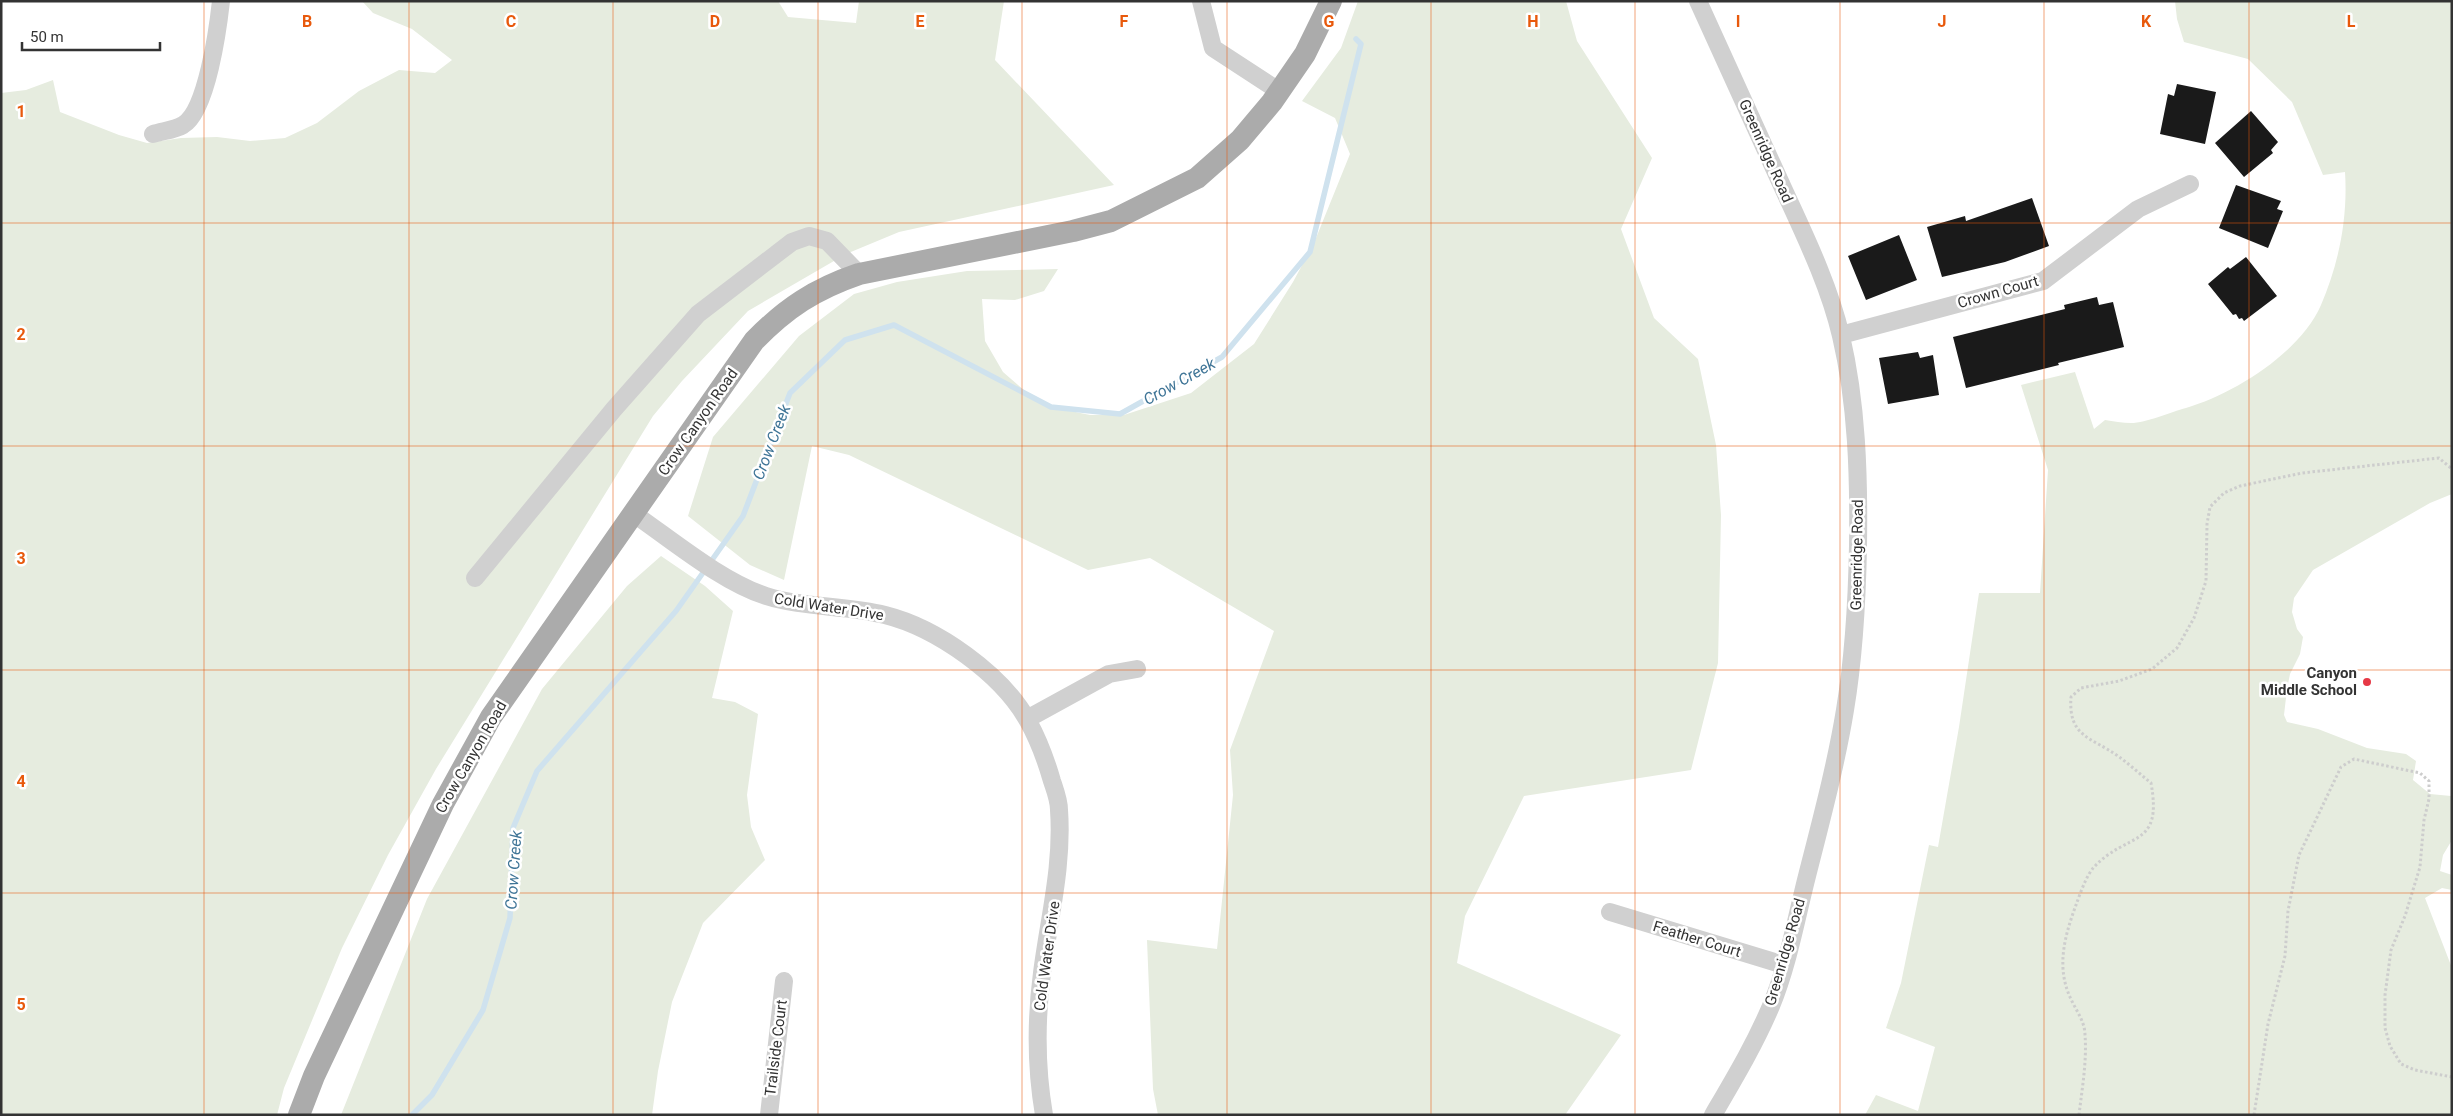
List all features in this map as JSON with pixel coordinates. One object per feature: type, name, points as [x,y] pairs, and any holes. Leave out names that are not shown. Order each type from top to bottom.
[{"type":"main road","name":"Crow Canyon Road","points":[[299,1115],[314,1076],[443,804],[492,717],[754,341],[778,317],[820,289],[859,274],[1073,231],[1111,221],[1197,178],[1240,140],[1279,91],[1305,54],[1331,1]]},
{"type":"street","points":[[153,134],[183,125],[193,116],[213,57],[221,1]]},
{"type":"street","points":[[1201,1],[1213,48],[1279,91]]},
{"type":"street","name":"Greenridge Road","points":[[1698,1],[1803,232],[1825,286],[1841,335],[1855,426],[1859,494],[1855,624],[1845,712],[1784,965],[1772,1004],[1713,1115]]},
{"type":"street","name":"Crown Court","points":[[1841,335],[2043,281],[2138,209],[2190,184]]},
{"type":"street","points":[[475,578],[614,409],[698,314],[792,242],[809,236],[827,241],[859,274]]},
{"type":"street","name":"Cold Water Drive","points":[[634,514],[719,572],[765,596],[886,615],[932,633],[948,642],[979,666],[1001,687],[1027,720],[1046,761],[1060,816],[1058,878],[1042,973],[1038,1025],[1040,1091],[1044,1115]]},
{"type":"street","points":[[1027,720],[1109,674],[1138,669]]},
{"type":"street","name":"Feather Court","points":[[1610,912],[1784,965]]},
{"type":"street","name":"Trailside Court","points":[[769,1115],[784,981]]},
{"type":"path","points":[[2079,1115],[2085,1034],[2065,984],[2061,957],[2077,903],[2093,868],[2120,847],[2144,834],[2152,822],[2155,805],[2151,783],[2118,756],[2079,733],[2070,714],[2071,697],[2081,688],[2119,682],[2152,669],[2177,648],[2194,618],[2206,581],[2207,524],[2210,507],[2224,493],[2240,486],[2302,473],[2372,465],[2439,458],[2452,469]]},
{"type":"path","points":[[2254,1115],[2268,1024],[2285,956],[2288,910],[2298,855],[2341,767],[2354,759],[2420,773],[2429,781],[2429,799],[2424,820],[2420,867],[2405,916],[2391,950],[2385,996],[2385,1028],[2390,1046],[2401,1064],[2415,1070],[2452,1077]]},
{"type":"shaded area","points":[[362,1],[778,1],[788,17],[856,23],[859,1],[1004,1],[995,60],[1114,185],[899,232],[846,254],[748,311],[682,381],[653,416],[436,769],[388,855],[342,948],[284,1088],[277,1115],[1,1115],[1,93],[26,90],[53,80],[60,112],[119,135],[147,143],[181,138],[217,137],[250,141],[285,138],[317,123],[359,91],[399,70],[435,73],[452,60],[412,29],[373,13]]},
{"type":"shaded area","points":[[1358,1],[1566,1],[1577,41],[1652,158],[1621,229],[1654,318],[1698,359],[1716,445],[1721,515],[1718,663],[1691,770],[1524,796],[1465,916],[1457,963],[1621,1035],[1565,1115],[1158,1115],[1153,1089],[1147,940],[1217,949],[1233,795],[1230,750],[1274,631],[1150,558],[1088,570],[849,455],[812,446],[784,580],[750,565],[688,516],[713,437],[799,336],[854,294],[897,282],[967,271],[1058,269],[1044,291],[1015,300],[982,299],[985,341],[1003,372],[1034,399],[1056,408],[1090,415],[1124,415],[1191,393],[1254,344],[1293,282],[1314,243],[1350,154],[1335,118],[1302,101],[1341,48]]},
{"type":"shaded area","points":[[2175,1],[2452,1],[2452,494],[2430,503],[2313,570],[2294,598],[2292,612],[2297,629],[2303,637],[2300,654],[2290,674],[2284,715],[2287,722],[2318,729],[2367,748],[2406,754],[2416,761],[2413,780],[2430,794],[2451,796],[2452,840],[2443,855],[2440,871],[2452,875],[2452,890],[2442,888],[2425,898],[2452,968],[2452,1115],[1865,1115],[1876,1095],[1918,1111],[1935,1047],[1886,1028],[1901,983],[1929,845],[1938,847],[1959,727],[1979,593],[2040,593],[2048,470],[2021,385],[2075,372],[2094,429],[2105,420],[2137,423],[2205,402],[2244,382],[2264,369],[2298,339],[2311,323],[2321,305],[2333,273],[2341,240],[2346,189],[2345,172],[2323,175],[2292,102],[2248,59],[2184,42],[2177,19]]},
{"type":"shaded area","points":[[661,556],[705,586],[733,611],[712,698],[735,702],[758,714],[747,795],[751,827],[765,860],[703,923],[672,1002],[658,1071],[652,1115],[341,1115],[427,899],[542,689],[627,586]]},
{"type":"building","points":[[2177,84],[2216,92],[2205,144],[2160,134],[2168,94],[2174,96]]},
{"type":"building","points":[[2251,111],[2278,142],[2271,150],[2273,153],[2244,177],[2215,143]]},
{"type":"building","points":[[2236,185],[2281,201],[2277,209],[2283,211],[2268,248],[2219,228]]},
{"type":"building","points":[[2032,198],[2049,246],[2005,262],[1942,277],[1927,227],[1965,216],[1966,221]]},
{"type":"building","points":[[1899,235],[1917,280],[1866,300],[1848,256]]},
{"type":"building","points":[[2246,257],[2277,296],[2244,321],[2242,318],[2239,319],[2236,314],[2233,315],[2208,284],[2228,267],[2230,269]]},
{"type":"building","points":[[2097,297],[2099,305],[2113,302],[2124,347],[1966,388],[1953,337],[2065,309],[2064,305]]},
{"type":"building","points":[[1918,352],[1920,358],[1933,355],[1939,395],[1888,404],[1879,358]]},
{"type":"waterway","name":"Crow Creek","points":[[412,1115],[432,1095],[483,1010],[510,918],[513,828],[537,771],[676,611],[743,516],[790,393],[845,340],[894,325],[1051,407],[1120,414],[1222,357],[1310,252],[1361,44],[1356,39]]},
{"type":"place","name":"Canyon Middle School","points":[[2367,682]]}]
